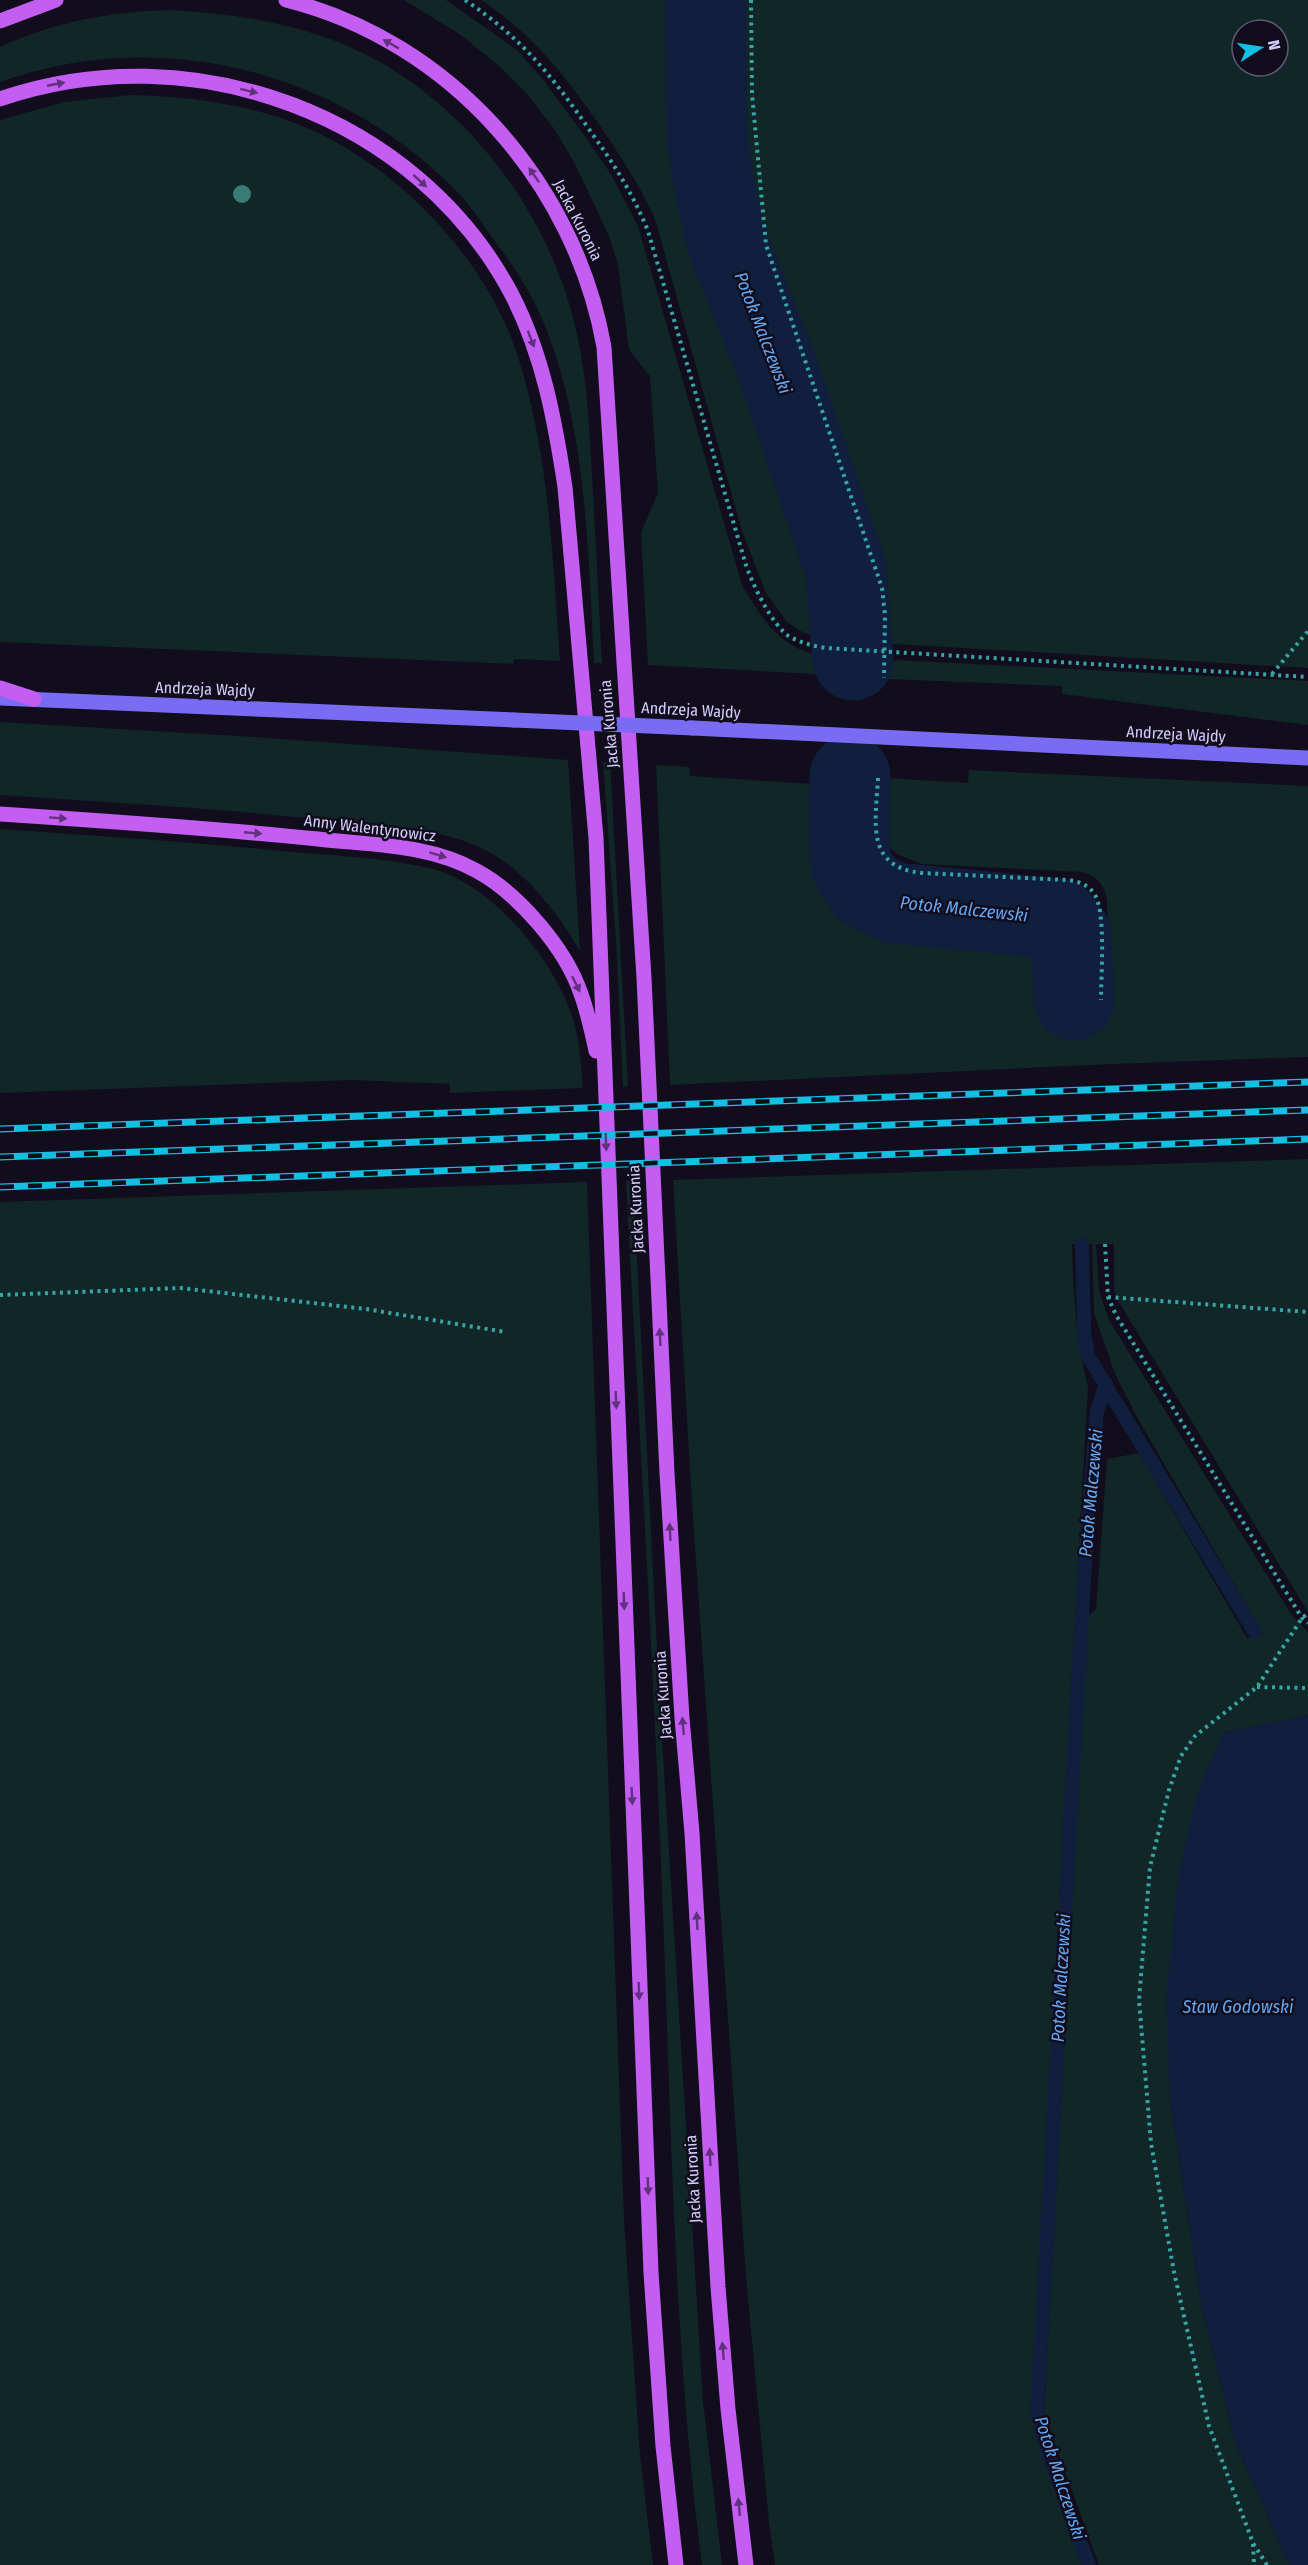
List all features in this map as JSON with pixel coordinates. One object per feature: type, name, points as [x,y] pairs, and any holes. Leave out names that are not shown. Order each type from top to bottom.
[{"type":"main road","points":[[0,21],[57,0]]},
{"type":"main road","name":"Jacka Kuronia","points":[[285,0],[346,21],[397,47],[448,82],[495,126],[527,165],[566,228],[588,280],[604,347],[643,966],[668,1485],[682,1718],[693,1845],[717,2276],[728,2409],[746,2565]]},
{"type":"main road","points":[[0,99],[64,83],[138,75],[208,81],[282,100],[340,125],[416,177],[445,204],[494,266],[524,321],[543,374],[559,444],[565,487],[596,838],[604,1083]]},
{"type":"main road","points":[[0,688],[34,699]]},
{"type":"main road","name":"Andrzeja Wajdy","points":[[0,698],[1308,758]]},
{"type":"main road","name":"Anny Walentynowicz","points":[[0,814],[173,825],[406,848],[446,857],[477,871],[522,906],[563,959],[581,993],[604,1083]]},
{"type":"main road","name":"Jacka Kuronia","points":[[604,1083],[651,2273],[663,2446],[676,2565]]},
{"type":"path","points":[[465,0],[514,36],[554,80],[631,191],[648,231],[732,524],[752,585],[788,636],[811,646],[1308,676]]},
{"type":"path","points":[[751,0],[752,94],[766,246],[882,588],[885,615],[884,678]]},
{"type":"path","points":[[1272,674],[1308,631]]},
{"type":"path","points":[[878,778],[875,836],[886,858],[898,867],[922,873],[1067,880],[1081,882],[1094,893],[1101,915],[1101,1000]]},
{"type":"path","points":[[1105,1244],[1108,1298],[1116,1315],[1302,1618],[1308,1623]]},
{"type":"path","points":[[0,1295],[180,1288],[366,1309],[505,1332]]},
{"type":"path","points":[[1108,1298],[1308,1312]]},
{"type":"path","points":[[1267,2565],[1252,2543],[1209,2426],[1174,2272],[1150,2143],[1139,2000],[1150,1867],[1168,1790],[1181,1756],[1196,1736],[1257,1687],[1302,1618],[1308,1613]]},
{"type":"path","points":[[1257,1687],[1308,1688]]},
{"type":"path","points":[[1252,2543],[1254,2565]]},
{"type":"green space","points":[[404,0],[446,0],[517,50],[541,77],[587,139],[612,176],[638,226],[742,585],[768,623],[793,646],[825,657],[871,661],[871,677],[648,665],[641,532],[658,493],[650,376],[629,350],[618,265],[609,236],[575,164],[555,130],[527,94],[498,65],[461,35]]},
{"type":"green space","points":[[482,0],[1308,0],[1308,668],[843,641],[804,633],[787,622],[766,593],[742,531],[655,219],[601,127],[548,58],[518,29]]},
{"type":"green space","points":[[170,10],[254,19],[310,32],[336,41],[387,66],[424,91],[458,121],[488,154],[515,190],[538,228],[557,269],[571,312],[581,355],[589,423],[602,663],[594,663],[583,495],[578,453],[560,371],[542,318],[529,293],[507,258],[461,196],[414,153],[362,118],[306,90],[247,71],[186,60],[124,58],[61,65],[0,82],[0,47],[21,38],[62,24],[104,16]]},
{"type":"green space","points":[[130,95],[181,98],[232,105],[265,113],[307,128],[347,149],[386,175],[421,206],[453,241],[481,279],[503,319],[519,360],[529,396],[548,509],[560,661],[514,659],[513,664],[0,642],[0,120],[64,102]]},
{"type":"green space","points":[[896,660],[1308,681],[1308,725],[1062,694],[1062,686],[888,679],[888,668]]},
{"type":"green space","points":[[0,722],[255,737],[568,760],[580,951],[549,905],[510,866],[479,847],[443,835],[405,828],[286,816],[0,795]]},
{"type":"green space","points":[[603,762],[610,762],[628,1086],[623,1087],[616,941]]},
{"type":"green space","points":[[656,765],[689,767],[690,776],[844,786],[842,846],[844,875],[855,898],[879,913],[908,924],[1046,926],[1058,941],[1061,950],[1066,1001],[1109,999],[1107,901],[1099,882],[1082,872],[922,864],[900,855],[884,839],[887,778],[968,783],[969,770],[1308,786],[1308,1057],[670,1085]]},
{"type":"green space","points":[[0,829],[368,858],[429,868],[452,876],[475,889],[517,926],[550,971],[563,994],[575,1025],[583,1088],[450,1093],[450,1084],[352,1080],[0,1093]]},
{"type":"green space","points":[[863,843],[889,872],[903,878],[1065,885],[1082,895],[1088,905],[1090,925],[1078,908],[1061,896],[977,896],[901,892],[883,885],[876,879]]},
{"type":"green space","points":[[1308,1159],[1308,1612],[1117,1299],[1114,1290],[1114,1244],[1096,1244],[1099,1291],[1109,1320],[1291,1614],[1308,1632],[1308,1715],[1223,1733],[1170,2100],[1201,2303],[1235,2441],[1289,2565],[1099,2565],[1044,2414],[1088,1616],[1096,1609],[1107,1459],[1139,1453],[1247,1638],[1263,1634],[1139,1421],[1115,1374],[1094,1313],[1092,1244],[1072,1244],[1076,1316],[1088,1387],[1032,2391],[1040,2444],[1084,2565],[775,2565],[746,2277],[692,1504],[673,1180]]},
{"type":"green space","points":[[626,1181],[633,1181],[660,1707],[703,2401],[722,2565],[702,2565],[684,2390],[674,2214],[653,1693]]},
{"type":"green space","points":[[587,1182],[624,2220],[640,2455],[653,2565],[0,2565],[0,1202]]},
{"type":"water","name":"Staw Godowski","points":[[1308,1715],[1308,2565],[1289,2565],[1235,2441],[1201,2303],[1170,2100],[1166,1997],[1178,1877],[1197,1793],[1223,1733]]},
{"type":"waterway","name":"Potok Malczewski","points":[[705,0],[707,140],[727,242],[774,359],[846,570],[853,660]]},
{"type":"waterway","name":"Potok Malczewski","points":[[850,776],[851,865],[867,890],[895,903],[1059,919],[1071,935],[1074,1000]]},
{"type":"waterway","name":"Potok Malczewski","points":[[1082,1244],[1084,1331],[1088,1356],[1255,1633]]},
{"type":"waterway","name":"Potok Malczewski","points":[[1089,2565],[1047,2451],[1037,2414],[1086,1544],[1097,1411],[1106,1384]]},
{"type":"railway","points":[[0,1129],[1308,1082]]},
{"type":"railway","points":[[0,1157],[1308,1110]]},
{"type":"railway","points":[[0,1187],[1308,1139]]}]
